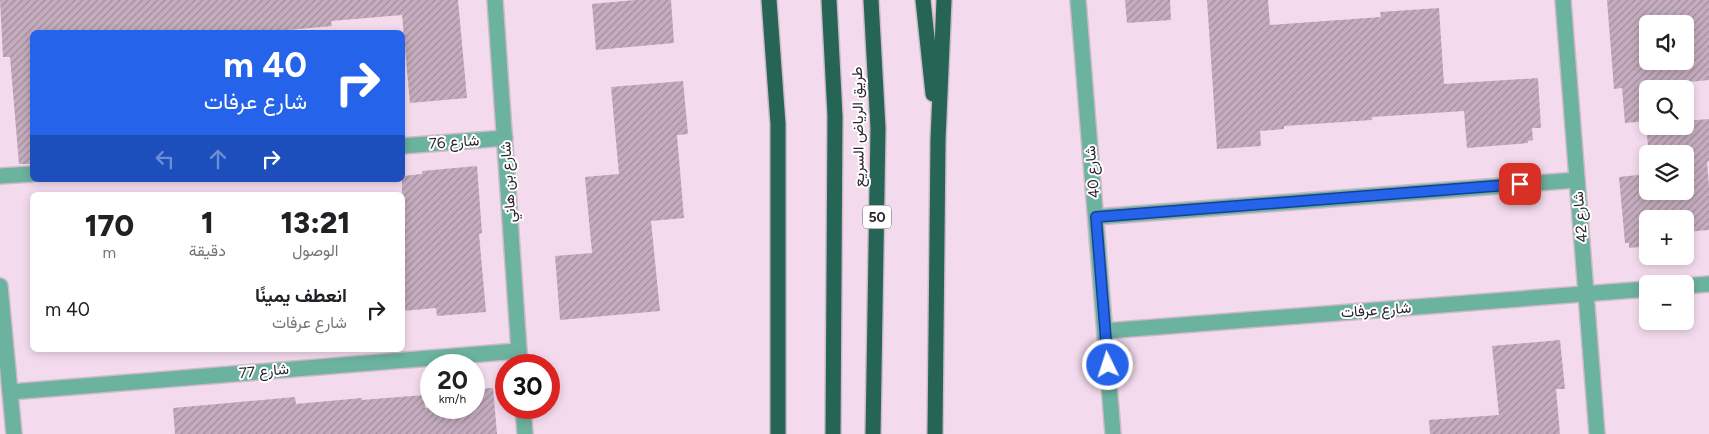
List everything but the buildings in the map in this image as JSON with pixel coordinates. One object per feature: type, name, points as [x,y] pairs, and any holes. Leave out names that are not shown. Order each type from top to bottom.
[{"type":"highway","points":[[769,0],[778,124],[778,434]]},
{"type":"highway","name":"طريق الرياض السريع","points":[[829,0],[835,116],[833,434]]},
{"type":"highway","name":"طريق الرياض السريع","points":[[871,0],[878,128],[874,434]]},
{"type":"highway","points":[[923,0],[938,140]]},
{"type":"highway","points":[[935,434],[938,140],[944,0]]},
{"type":"street","name":"شارع بن هاني","points":[[495,0],[519,354]]},
{"type":"street","name":"شارع 40","points":[[1078,0],[1113,434]]},
{"type":"street","name":"شارع 42","points":[[1563,0],[1598,434]]},
{"type":"street","name":"شارع 76","points":[[405,146],[505,138]]},
{"type":"street","points":[[0,176],[30,174]]},
{"type":"street","points":[[1096,217],[1577,180]]},
{"type":"street","points":[[1694,285],[1709,284]]},
{"type":"street","points":[[0,286],[2,330],[14,434]]},
{"type":"street","name":"شارع عرفات","points":[[1105,331],[1639,290]]},
{"type":"street","name":"شارع 77","points":[[10,392],[495,360]]},
{"type":"street","points":[[524,419],[525,434]]},
{"type":"route","points":[[1108,365],[1096,217],[1520,184]]}]
